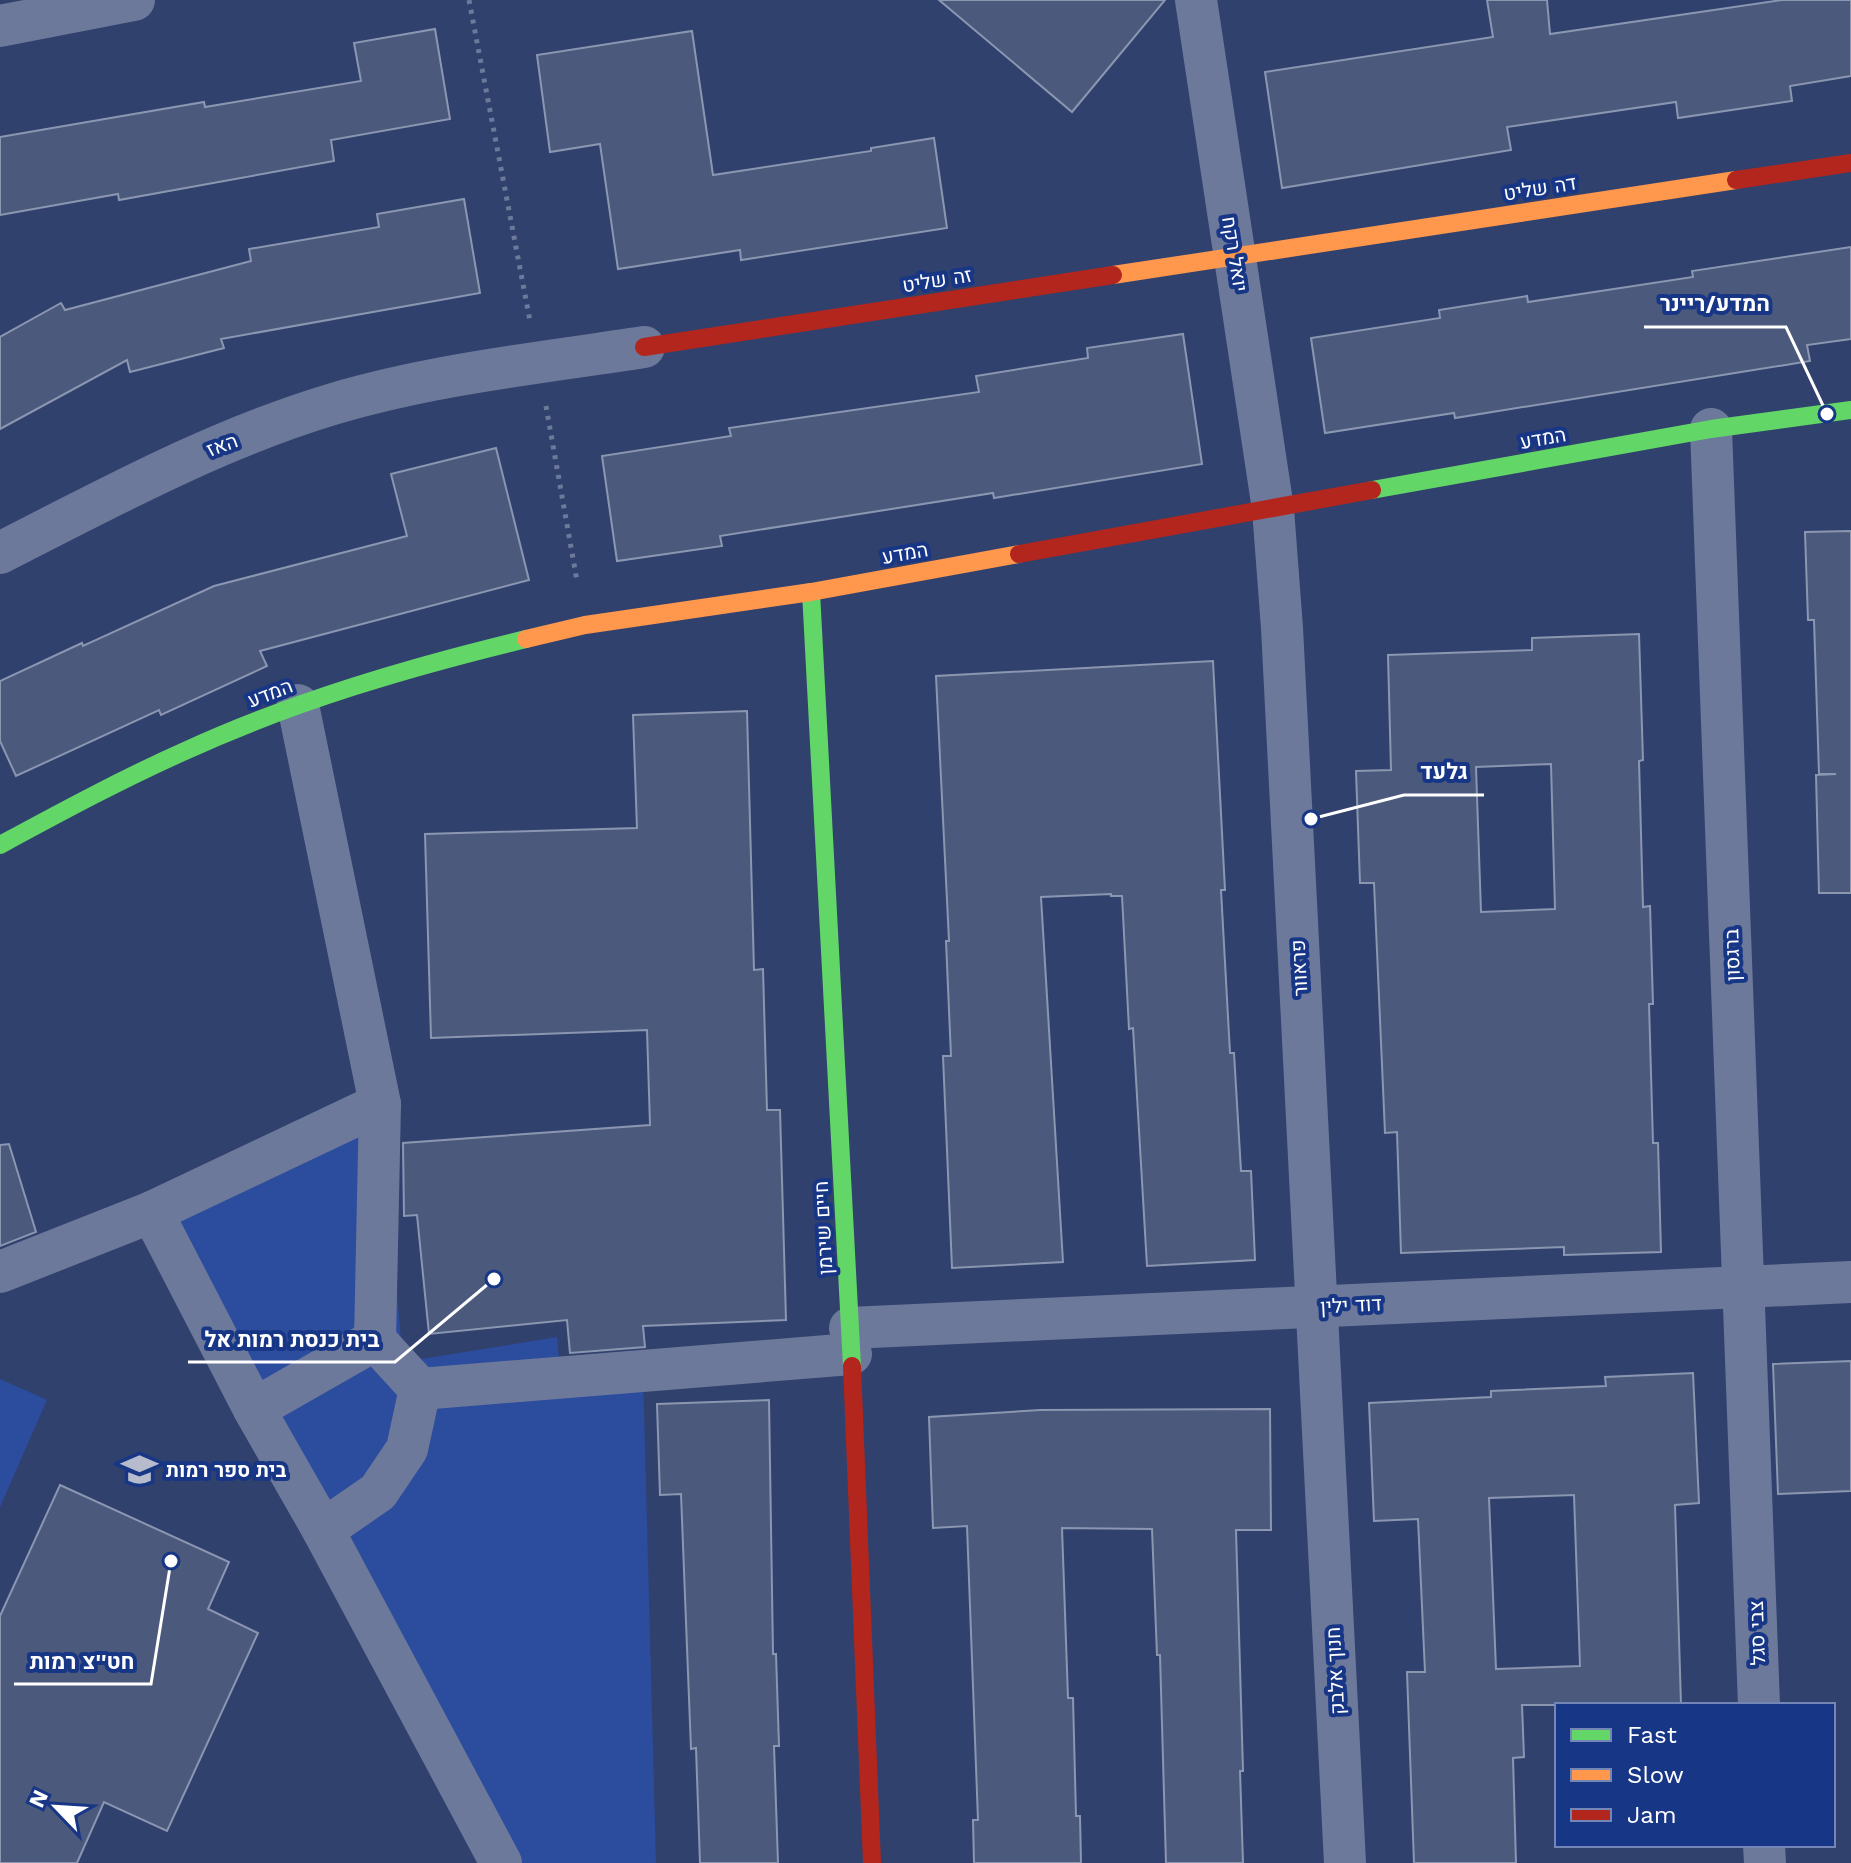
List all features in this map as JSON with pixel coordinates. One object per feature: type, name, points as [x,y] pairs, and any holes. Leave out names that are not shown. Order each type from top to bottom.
[{"type":"street","points":[[0,26],[134,0]]},
{"type":"street","name":"יואל רקח","points":[[1196,0],[1273,509],[1282,628]]},
{"type":"street","name":"דה שליט","points":[[1236,257],[1851,163]]},
{"type":"street","name":"זה שליט","points":[[644,347],[1236,257]]},
{"type":"street","name":"האז","points":[[0,553],[186,459],[333,405],[459,375],[644,347]]},
{"type":"street","name":"המדע","points":[[2,840],[186,750],[298,705],[419,665],[585,625],[811,592],[1711,429],[1851,410]]},
{"type":"street","name":"ברגסון","points":[[1711,429],[1754,1562]]},
{"type":"street","name":"חיים שירמן","points":[[811,592],[851,1341],[872,1863]]},
{"type":"street","name":"פראוור","points":[[1282,628],[1325,1480]]},
{"type":"street","points":[[298,705],[380,1104],[375,1340],[420,1389],[407,1449],[378,1492],[323,1530]]},
{"type":"street","points":[[0,1272],[152,1212],[380,1104]]},
{"type":"street","points":[[152,1212],[254,1409],[323,1530],[501,1863]]},
{"type":"street","name":"דוד ילין","points":[[420,1389],[851,1341],[1316,1307],[1851,1282]]},
{"type":"street","points":[[254,1409],[375,1340]]},
{"type":"street","name":"חנוך אלבק","points":[[1325,1480],[1345,1863]]},
{"type":"street","name":"צבי סגל","points":[[1754,1562],[1759,1703]]},
{"type":"path","points":[[469,0],[585,625]]},
{"type":"shaded area","points":[[380,1104],[403,1362],[557,1337],[561,1379],[643,1372],[656,1863],[478,1863],[147,1218]]},
{"type":"shaded area","points":[[0,1379],[47,1400],[0,1507]]},
{"type":"building","points":[[939,0],[1165,0],[1072,112]]},
{"type":"building","points":[[1487,0],[1547,0],[1550,34],[1782,0],[1851,0],[1851,76],[1790,86],[1792,101],[1678,118],[1676,102],[1507,127],[1511,150],[1282,188],[1265,72],[1493,37]]},
{"type":"building","points":[[435,29],[450,119],[331,140],[334,161],[119,200],[118,194],[0,215],[0,137],[204,102],[205,107],[361,81],[354,43]]},
{"type":"building","points":[[692,31],[713,175],[871,151],[871,148],[934,138],[947,228],[741,260],[740,250],[618,269],[600,144],[550,152],[537,55]]},
{"type":"building","points":[[464,199],[480,293],[221,339],[224,348],[130,372],[127,360],[0,429],[0,337],[61,303],[65,310],[251,261],[249,249],[379,227],[377,214]]},
{"type":"building","points":[[1851,247],[1851,339],[1807,345],[1810,361],[1455,418],[1454,413],[1325,433],[1311,338],[1440,318],[1439,310],[1527,296],[1528,302],[1693,277],[1692,271]]},
{"type":"building","points":[[1183,334],[1202,464],[994,498],[993,493],[720,536],[722,546],[617,561],[602,456],[731,436],[729,428],[979,392],[976,376],[1088,358],[1087,348]]},
{"type":"building","points":[[496,448],[529,580],[260,651],[267,666],[161,715],[159,710],[16,776],[0,741],[0,681],[214,586],[407,536],[391,474]]},
{"type":"building","points":[[1851,531],[1851,893],[1819,893],[1816,775],[1836,774],[1819,774],[1814,620],[1808,620],[1805,532]]},
{"type":"building","points":[[1639,634],[1643,907],[1650,906],[1653,1143],[1658,1143],[1661,1252],[1564,1255],[1564,1247],[1401,1253],[1397,1132],[1385,1133],[1374,883],[1360,883],[1356,771],[1391,770],[1388,655],[1532,650],[1532,638]],"holes":[[[1551,764],[1555,909],[1481,912],[1476,767]]]},
{"type":"building","points":[[1213,661],[1230,1053],[1234,1053],[1241,1171],[1251,1171],[1255,1260],[1147,1266],[1122,896],[1111,894],[1041,897],[1063,1262],[952,1268],[943,1056],[951,1056],[946,941],[949,941],[936,676]]},
{"type":"building","points":[[747,711],[754,970],[763,969],[767,1110],[780,1110],[786,1320],[643,1326],[645,1347],[570,1353],[567,1320],[429,1334],[417,1215],[404,1216],[403,1143],[650,1125],[647,1030],[431,1038],[425,834],[637,828],[633,715]]},
{"type":"building","points":[[9,1144],[36,1232],[0,1246],[0,1145]]},
{"type":"building","points":[[1851,1361],[1851,1491],[1778,1494],[1773,1364]]},
{"type":"building","points":[[1693,1373],[1699,1503],[1675,1505],[1681,1703],[1522,1705],[1524,1757],[1513,1758],[1516,1863],[1414,1863],[1407,1672],[1425,1672],[1418,1519],[1374,1521],[1369,1403],[1491,1397],[1491,1391],[1606,1386],[1605,1377]],"holes":[[[1574,1495],[1580,1666],[1496,1669],[1489,1498]]]},
{"type":"building","points":[[769,1400],[773,1654],[776,1654],[779,1746],[774,1746],[778,1863],[700,1863],[696,1748],[691,1749],[681,1494],[660,1495],[657,1404]]},
{"type":"building","points":[[1270,1409],[1271,1530],[1236,1530],[1243,1863],[1166,1863],[1160,1655],[1157,1655],[1152,1529],[1062,1528],[1068,1698],[1073,1698],[1076,1816],[1080,1816],[1081,1863],[974,1863],[973,1820],[978,1820],[967,1526],[933,1528],[929,1417],[1040,1410]]},
{"type":"building","points":[[60,1485],[229,1562],[208,1609],[258,1633],[167,1831],[104,1802],[77,1863],[0,1863],[0,1616]]},
{"type":"traffic: fast","points":[[1372,490],[1711,429],[1851,410]]},
{"type":"traffic: fast","points":[[811,592],[852,1366]]},
{"type":"traffic: fast","points":[[0,845],[138,773],[268,716],[439,661],[526,639]]},
{"type":"traffic: slow","points":[[1113,275],[1736,180]]},
{"type":"traffic: slow","points":[[526,639],[585,625],[811,592],[1019,554]]},
{"type":"traffic: jam","points":[[1736,180],[1851,163]]},
{"type":"traffic: jam","points":[[644,347],[1113,275]]},
{"type":"traffic: jam","points":[[1019,554],[1372,490]]},
{"type":"traffic: jam","points":[[852,1366],[872,1863]]},
{"type":"place","name":"המדע/ריינר","points":[[1827,414]]},
{"type":"place","name":"גלעד","points":[[1311,819]]},
{"type":"place","name":"בית כנסת רמות אל","points":[[494,1279]]},
{"type":"place","name":"בית ספר רמות","points":[[140,1470]]},
{"type":"place","name":"חט''צ רמות","points":[[171,1561]]}]
